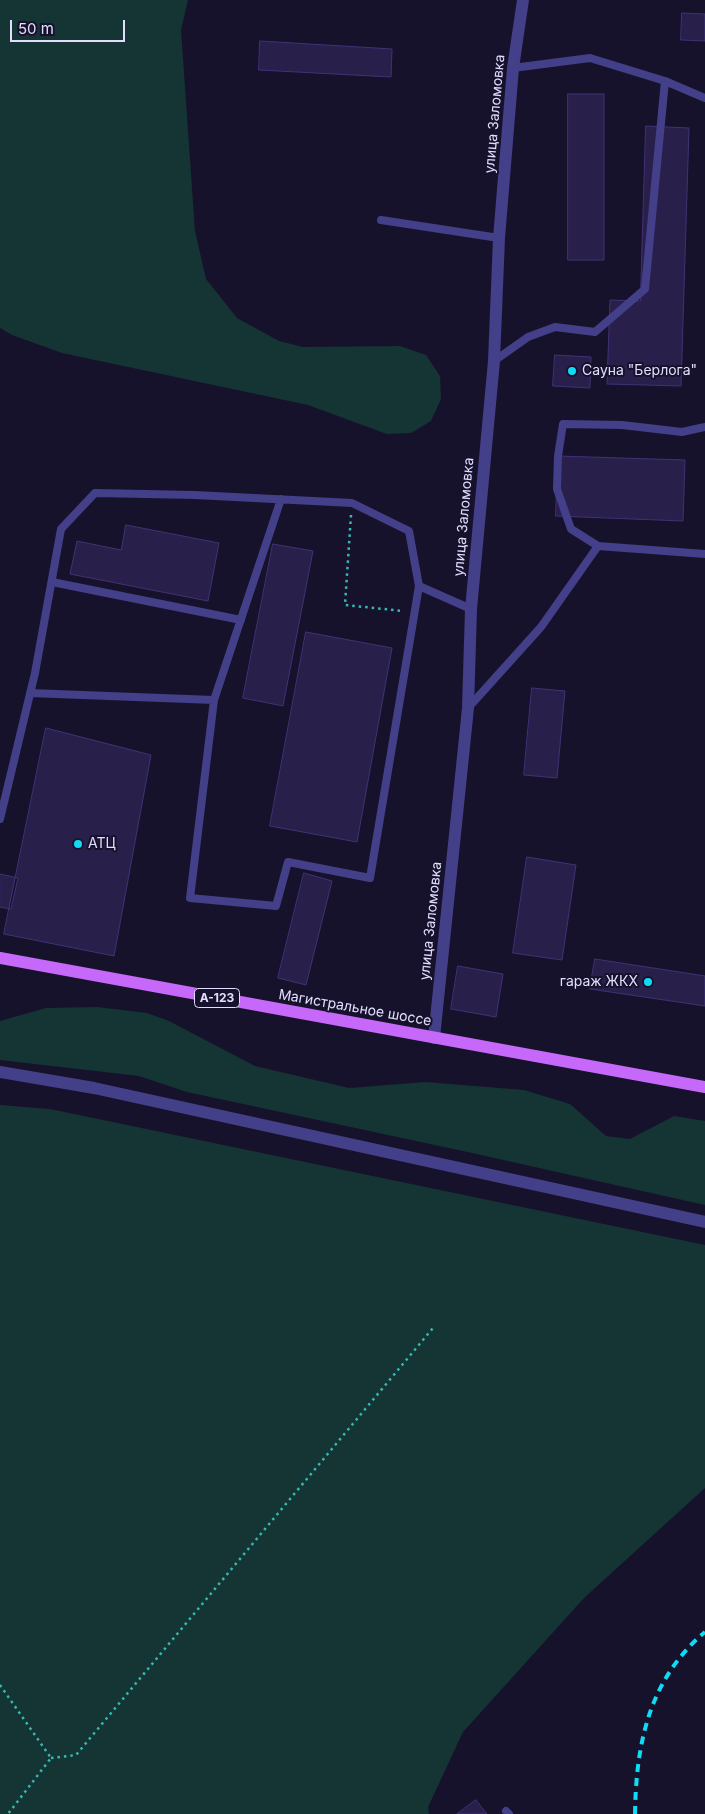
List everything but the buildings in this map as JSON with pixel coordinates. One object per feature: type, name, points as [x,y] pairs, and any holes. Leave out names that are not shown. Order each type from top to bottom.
[{"type":"main road","name":"Магистральное шоссе","points":[[0,958],[705,1087]]},
{"type":"street","name":"улица Заломовка","points":[[434,1038],[468,708],[471,609],[494,361],[499,238],[513,68],[523,0]]},
{"type":"street","points":[[0,1072],[94,1088],[705,1222]]},
{"type":"lane","points":[[513,68],[590,58],[665,81],[705,98]]},
{"type":"lane","points":[[494,361],[528,337],[556,328],[595,332],[645,290],[665,81]]},
{"type":"lane","points":[[381,220],[499,238]]},
{"type":"lane","points":[[705,427],[682,432],[622,425],[564,424],[558,456],[557,489],[571,530],[598,546],[705,554]]},
{"type":"lane","points":[[0,819],[30,693],[61,528],[95,493],[194,495],[281,499],[352,503],[409,530],[419,586],[370,878],[288,862],[276,906],[190,898],[214,700],[281,499]]},
{"type":"lane","points":[[468,708],[541,627],[598,546]]},
{"type":"lane","points":[[52,582],[241,620]]},
{"type":"lane","points":[[419,586],[471,609]]},
{"type":"lane","points":[[30,693],[214,700]]},
{"type":"path","points":[[352,503],[344,605],[414,612]]},
{"type":"path","points":[[8,1814],[50,1758],[76,1755],[433,1328]]},
{"type":"path","points":[[0,1684],[50,1758]]},
{"type":"green space","points":[[0,0],[188,0],[181,30],[195,231],[206,279],[237,318],[279,341],[303,347],[400,346],[426,355],[440,376],[441,399],[431,421],[411,433],[387,434],[308,405],[62,353],[12,335],[0,328]]},
{"type":"green space","points":[[97,1007],[147,1013],[169,1021],[255,1066],[349,1088],[426,1082],[524,1090],[570,1104],[606,1136],[630,1139],[674,1116],[705,1121],[705,1205],[187,1092],[139,1076],[0,1060],[0,1021],[46,1008]]},
{"type":"green space","points":[[0,1105],[50,1109],[705,1245],[705,1488],[584,1598],[463,1732],[428,1807],[429,1814],[0,1814]]},
{"type":"railway","points":[[635,1814],[638,1763],[649,1714],[671,1670],[686,1650],[705,1632]]},
{"type":"place","name":"Сауна \"Берлога\"","points":[[572,371]]},
{"type":"place","name":"АТЦ","points":[[78,844]]},
{"type":"place","name":"гараж ЖКХ","points":[[648,982]]}]
